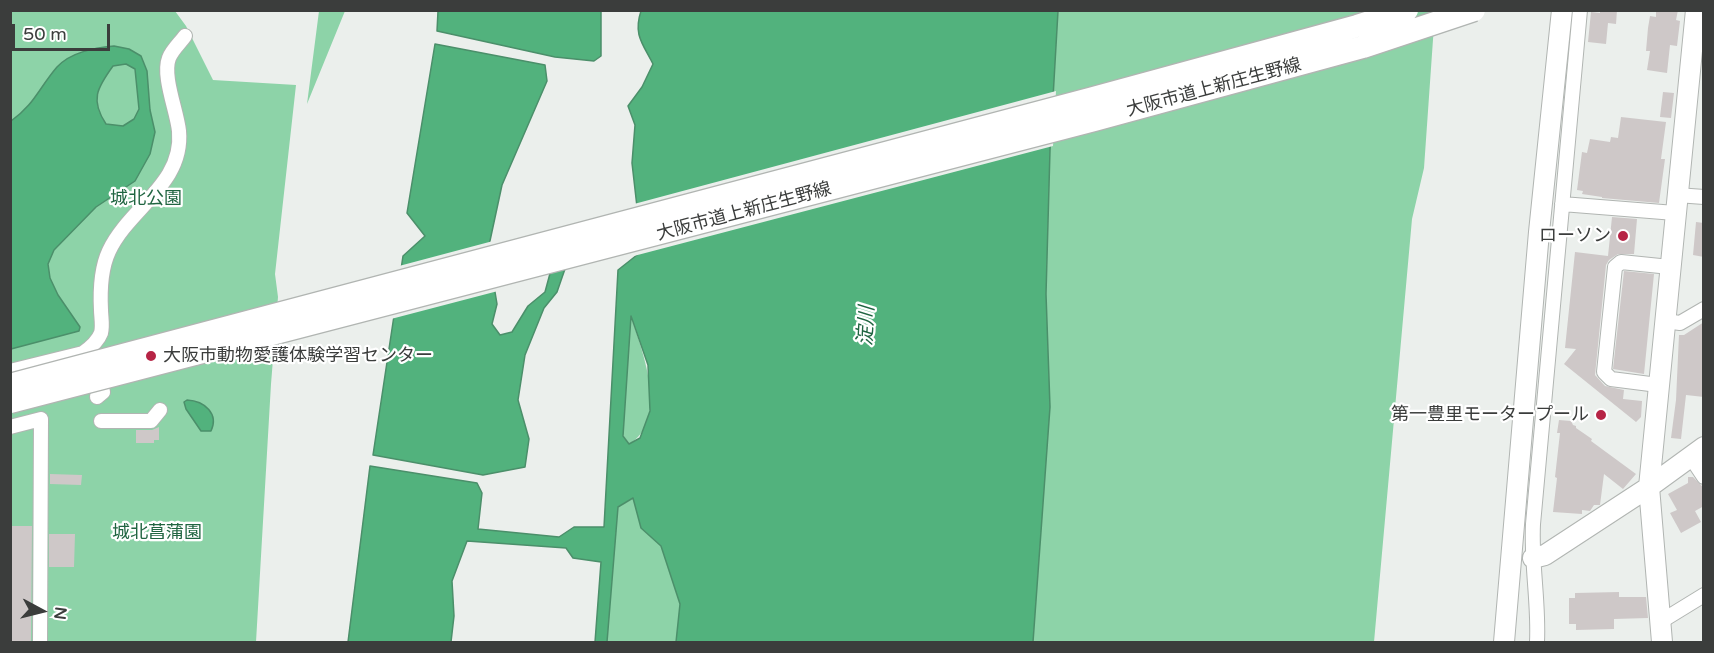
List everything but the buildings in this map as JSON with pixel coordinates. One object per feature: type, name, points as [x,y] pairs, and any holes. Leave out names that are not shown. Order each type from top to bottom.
[{"type":"main road","name":"大阪市道上新庄生野線","points":[[10,385],[1101,96],[1357,26],[1407,10]]},
{"type":"main road","name":"大阪市道上新庄生野線","points":[[10,402],[1105,117],[1363,47],[1474,10]]},
{"type":"street","points":[[1504,642],[1540,221],[1562,10]]},
{"type":"street","points":[[1538,642],[1533,524],[1580,10]]},
{"type":"street","points":[[1662,642],[1649,487],[1676,204],[1698,41],[1696,10]]},
{"type":"street","points":[[10,371],[83,353],[91,348],[101,332],[103,270],[108,251],[123,228],[158,190],[171,172],[178,149],[179,131],[167,72],[168,61],[185,36]]},
{"type":"street","points":[[1562,204],[1676,204],[1704,197]]},
{"type":"street","points":[[1658,385],[1611,380],[1604,372],[1615,267],[1621,262],[1670,267]]},
{"type":"street","points":[[1665,321],[1680,323],[1704,309]]},
{"type":"street","points":[[91,348],[103,392],[97,397]]},
{"type":"street","points":[[101,421],[151,421],[160,410]]},
{"type":"street","points":[[10,427],[43,419],[40,642]]},
{"type":"street","points":[[1533,558],[1545,555],[1649,487],[1697,452],[1704,477]]},
{"type":"street","points":[[1660,622],[1704,595]]},
{"type":"street","points":[[1529,642],[1538,626]]},
{"type":"green space","name":"城北公園","points":[[10,11],[175,11],[186,26],[213,80],[296,85],[275,274],[278,297],[256,642],[11,642]]},
{"type":"green space","points":[[319,11],[345,11],[307,104]]},
{"type":"green space","points":[[1058,11],[1435,11],[1424,168],[1412,219],[1374,642],[1033,642],[1050,407],[1046,294],[1050,150]]},
{"type":"green space","points":[[630,314],[646,364],[650,402],[648,419],[641,433],[629,444],[623,435]]},
{"type":"green space","points":[[634,498],[641,528],[661,546],[680,604],[676,642],[607,642],[618,507]]},
{"type":"water","points":[[438,11],[601,11],[601,56],[594,61],[555,57],[437,31]]},
{"type":"water","name":"淀川","points":[[641,11],[1058,11],[1050,150],[1046,294],[1050,407],[1033,642],[676,642],[680,604],[661,546],[641,528],[633,498],[618,507],[607,642],[595,642],[601,562],[573,558],[566,548],[467,541],[452,581],[454,616],[451,642],[348,642],[370,466],[477,483],[482,493],[478,529],[559,537],[574,527],[604,527],[618,270],[642,251],[632,163],[635,125],[628,106],[642,87],[653,64],[640,39]],"holes":[[[631,316],[648,365],[650,411],[640,438],[629,444],[623,436]]]},
{"type":"water","points":[[435,44],[545,65],[547,81],[502,185],[488,250],[497,304],[492,324],[500,335],[512,332],[528,306],[545,292],[558,244],[575,240],[557,292],[544,308],[525,355],[518,400],[529,439],[525,467],[483,475],[373,455],[403,256],[425,236],[407,213]]},
{"type":"water","points":[[114,46],[129,49],[141,56],[147,71],[150,110],[155,132],[150,154],[135,181],[96,207],[54,250],[48,264],[50,278],[58,295],[80,327],[79,331],[11,349],[11,121],[31,102],[63,62],[83,52]],"holes":[[[126,64],[135,69],[139,109],[134,119],[123,126],[106,124],[97,101],[103,81],[113,66]]]},
{"type":"water","points":[[187,400],[199,403],[209,410],[213,419],[211,431],[201,431],[186,409],[184,402]]},
{"type":"pier","points":[[1056,91],[1053,146],[630,257],[639,250],[634,204]]},
{"type":"pier","points":[[493,241],[491,250],[498,291],[391,319],[399,266]]},
{"type":"place","name":"ローソン","points":[[1623,236]]},
{"type":"place","name":"大阪市動物愛護体験学習センター","points":[[151,356]]},
{"type":"place","name":"第一豊里モータープール","points":[[1601,415]]},
{"type":"park label","name":"城北菖蒲園","points":[[157,533]]}]
